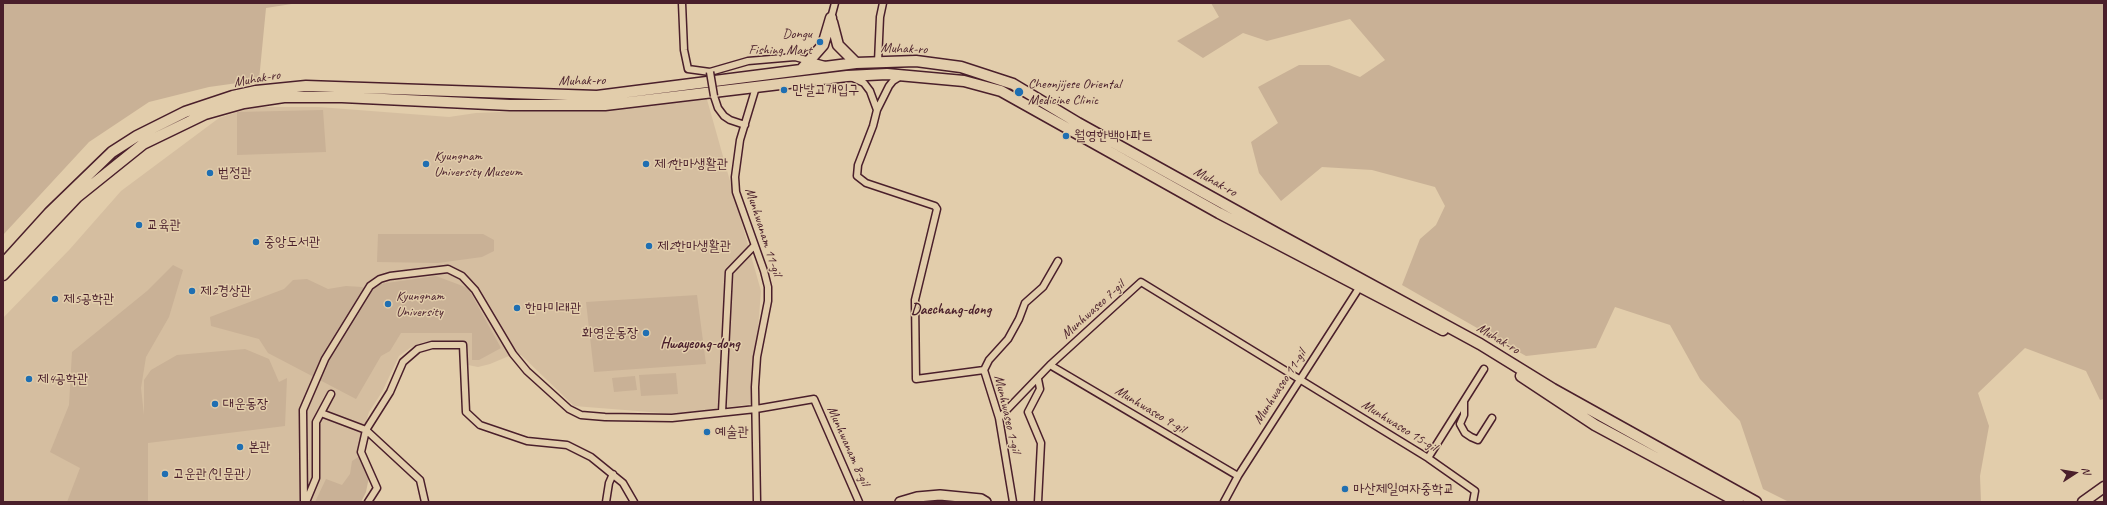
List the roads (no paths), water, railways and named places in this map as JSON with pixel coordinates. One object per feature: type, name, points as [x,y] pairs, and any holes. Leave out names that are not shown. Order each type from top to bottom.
[{"type":"main road","points":[[801,70],[810,61],[826,39],[831,18]]},
{"type":"main road","points":[[831,18],[838,45],[856,63]]},
{"type":"main road","name":"Muhak-ro","points":[[3,264],[49,213],[112,152],[160,123],[206,104],[233,96],[276,88],[306,86],[597,96],[856,63],[916,61],[961,67],[1013,84],[1078,123],[1480,344],[1553,389],[1756,502]]},
{"type":"main road","name":"Muhak-ro","points":[[3,275],[77,197],[143,144],[205,114],[244,102],[284,97],[342,97],[510,105],[605,105],[850,76],[887,74],[964,81],[1001,91],[1219,213],[1359,288],[1474,346],[1595,425],[1738,502]]},
{"type":"main road","points":[[2084,502],[2104,487]]},
{"type":"main road","points":[[900,502],[917,497],[940,495],[981,499],[986,502]]},
{"type":"main road","points":[[2095,502],[2104,495]]},
{"type":"street","points":[[682,3],[684,50],[688,69],[710,72],[748,61],[768,58],[795,57],[831,66]]},
{"type":"street","points":[[831,18],[835,3]]},
{"type":"street","points":[[878,62],[880,18],[883,3]]},
{"type":"street","points":[[710,72],[714,96],[718,108],[724,116],[730,120],[745,124]]},
{"type":"street","name":"Munhwaseo 1-gil","points":[[903,75],[893,81],[877,110],[874,126],[858,165],[858,178],[866,183],[935,206],[937,209],[915,300],[916,379],[984,370],[999,418],[1013,502]]},
{"type":"street","points":[[850,76],[866,86],[873,98],[877,110]]},
{"type":"street","name":"Munhwanam 11-gil","points":[[756,87],[740,140],[735,177],[736,192],[764,271],[768,301],[757,357],[757,502]]},
{"type":"street","points":[[722,412],[729,272],[754,246]]},
{"type":"street","points":[[984,370],[989,360],[1008,339],[1019,319],[1025,303],[1043,287],[1058,261]]},
{"type":"street","points":[[305,502],[303,410],[325,359],[370,286],[380,279],[390,276],[448,270],[462,276],[474,290],[506,343],[527,371],[569,409],[581,415],[605,417],[672,418],[756,409]]},
{"type":"street","name":"Munhwaseo 7-gil","points":[[999,418],[1050,365],[1141,282],[1299,379]]},
{"type":"street","name":"Munhwaseo 11-gil","points":[[1224,502],[1238,476],[1299,379],[1359,288]]},
{"type":"street","points":[[368,502],[377,488],[361,452],[366,430],[390,392],[403,362],[418,348],[432,345],[463,345],[466,412],[480,425],[527,441],[567,445],[591,457],[613,474],[622,483],[634,502]]},
{"type":"street","name":"Munhwaseo 9-gil","points":[[1050,365],[1238,476]]},
{"type":"street","points":[[1428,458],[1484,369]]},
{"type":"street","points":[[1038,379],[1040,389],[1028,412],[1041,443],[1038,502]]},
{"type":"street","name":"Munhwaseo 15-gil","points":[[1299,379],[1428,458],[1475,491],[1473,502]]},
{"type":"street","points":[[305,502],[316,478],[316,422],[331,394]]},
{"type":"street","name":"Munhwanam 8-gil","points":[[756,409],[814,399],[859,502]]},
{"type":"street","points":[[1464,401],[1464,415],[1460,424],[1465,433],[1471,437],[1478,440],[1492,418]]},
{"type":"street","points":[[321,413],[366,430],[420,480],[425,502]]},
{"type":"street","points":[[606,502],[609,483],[613,474]]},
{"type":"place","name":"Dongu Fishing Mart","points":[[820,42]]},
{"type":"place","name":"만날고개입구","points":[[784,90]]},
{"type":"place","name":"Cheonjijese Oriental Medicine Clinic","points":[[1019,92]]},
{"type":"place","name":"월영한백아파트","points":[[1066,136]]},
{"type":"place","name":"Kyungnam University Museum","points":[[426,164]]},
{"type":"place","name":"제1한마생활관","points":[[646,164]]},
{"type":"place","name":"법정관","points":[[210,173]]},
{"type":"place","name":"교육관","points":[[139,225]]},
{"type":"place","name":"중앙도서관","points":[[256,242]]},
{"type":"place","name":"제2한마생활관","points":[[649,246]]},
{"type":"place","name":"제2경상관","points":[[192,291]]},
{"type":"place","name":"제5공학관","points":[[55,299]]},
{"type":"place","name":"Kyungnam University","points":[[388,304]]},
{"type":"place","name":"한마미래관","points":[[517,308]]},
{"type":"place","name":"화영운동장","points":[[646,333]]},
{"type":"place","name":"제4공학관","points":[[29,379]]},
{"type":"place","name":"대운동장","points":[[215,404]]},
{"type":"place","name":"예술관","points":[[707,432]]},
{"type":"place","name":"본관","points":[[240,447]]},
{"type":"place","name":"고운관(인문관)","points":[[165,474]]},
{"type":"place","name":"마산제일여자중학교","points":[[1345,489]]},
{"type":"district","name":"Daechang-dong","points":[[951,310]]},
{"type":"district","name":"Hwayeong-dong","points":[[700,344]]}]
